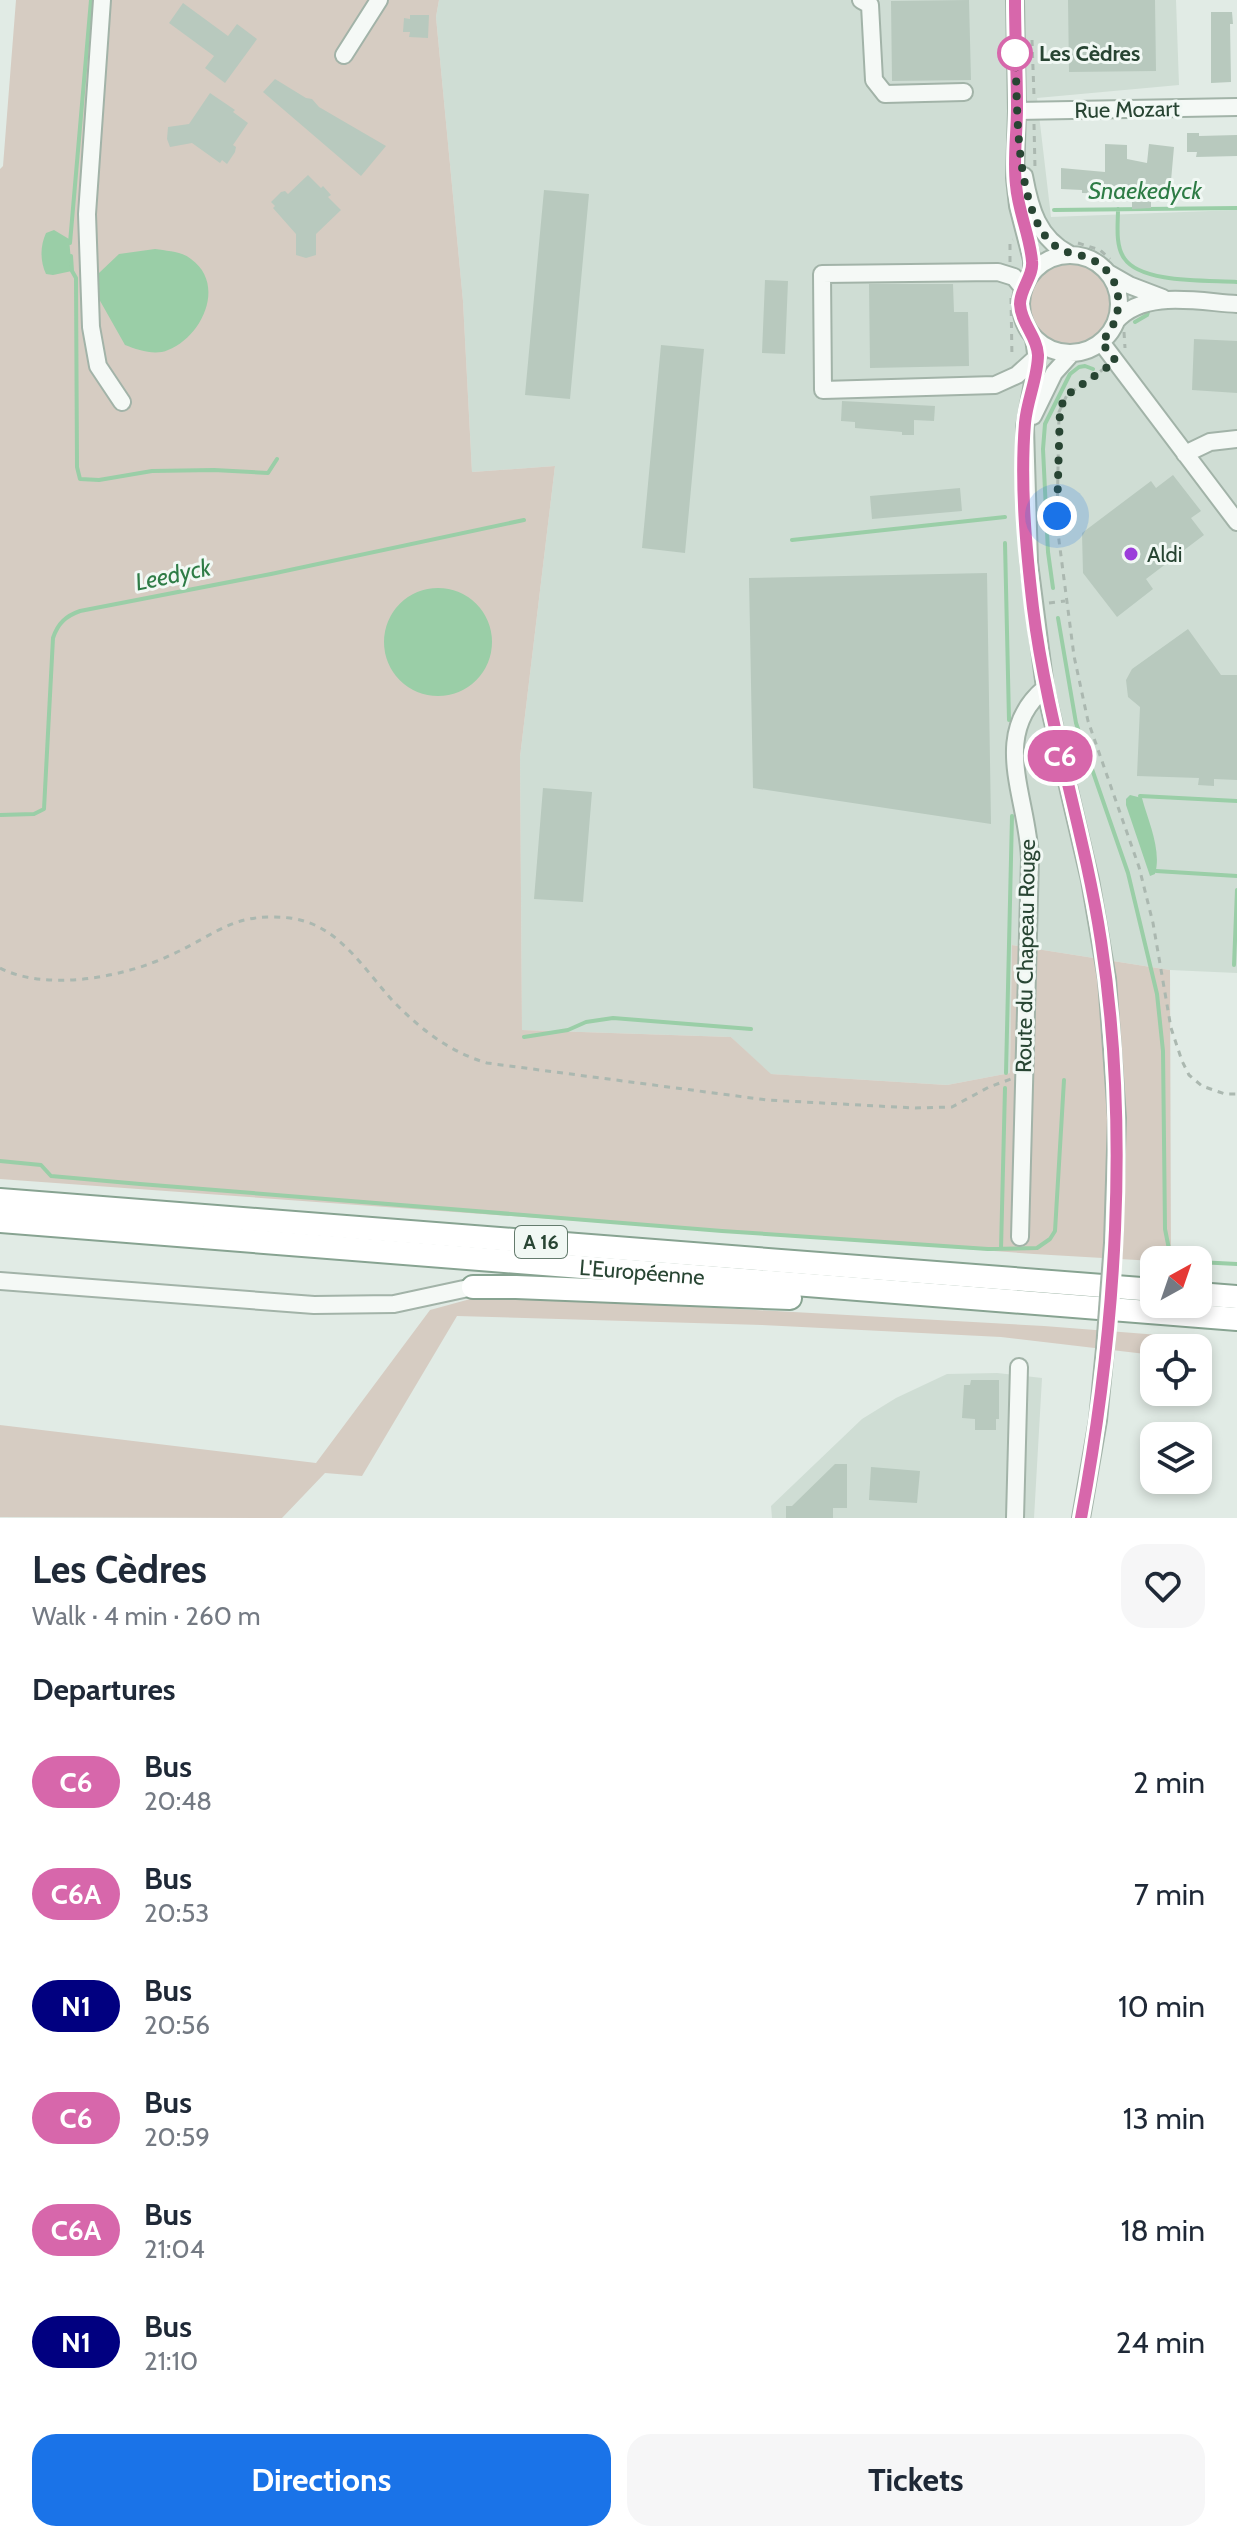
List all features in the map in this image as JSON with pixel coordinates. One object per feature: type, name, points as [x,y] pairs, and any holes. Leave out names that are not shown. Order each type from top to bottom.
[{"type":"highway","name":"L'Européenne","points":[[0,1200],[1140,1300]]},
{"type":"highway","name":"L'Européenne","points":[[0,1221],[1140,1300]]},
{"type":"highway","points":[[473,1287],[1048,1311],[1140,1302]]},
{"type":"highway","points":[[1212,1295],[1237,1297]]},
{"type":"highway","name":"L'Européenne","points":[[1212,1314],[1237,1319]]},
{"type":"street","points":[[102,0],[87,214],[91,327],[98,366],[122,402]]},
{"type":"street","points":[[344,55],[379,0]]},
{"type":"street","points":[[861,0],[870,5],[874,80],[885,94],[964,92]]},
{"type":"street","points":[[1015,0],[1026,111],[1022,166],[1034,215],[1047,239],[1113,269],[1137,289],[1177,301]]},
{"type":"street","name":"Rue Mozart","points":[[1026,111],[1237,107]]},
{"type":"street","points":[[1026,111],[1016,186],[1032,272]]},
{"type":"street","points":[[1072,248],[1050,258],[1032,272],[1023,288],[1021,314],[1034,338],[1038,356],[1026,412],[1029,563],[1045,688],[1090,880],[1107,979],[1113,1044],[1117,1135],[1113,1243],[1098,1420],[1081,1518]]},
{"type":"street","points":[[1113,269],[1118,295],[1116,321]]},
{"type":"street","points":[[1023,288],[1014,277],[1002,272],[822,274],[823,390],[995,385],[1017,375],[1038,356]]},
{"type":"street","points":[[1034,338],[1050,349],[1072,353],[1084,351],[1101,342],[1126,311],[1138,305],[1177,301],[1237,304]]},
{"type":"street","points":[[1101,342],[1237,522]]},
{"type":"street","points":[[1025,449],[1041,397],[1058,367],[1072,353]]},
{"type":"street","points":[[1185,454],[1210,442],[1237,439]]},
{"type":"street","name":"Route du Chapeau Rouge","points":[[1020,1237],[1030,859],[1013,752],[1026,707],[1045,688]]},
{"type":"street","points":[[0,1281],[314,1305],[394,1304],[473,1287]]},
{"type":"street","points":[[1015,1518],[1019,1367]]},
{"type":"path","points":[[1029,29],[1033,42],[1026,111],[1035,172]]},
{"type":"path","points":[[1072,248],[1100,250],[1113,269]]},
{"type":"path","points":[[1138,305],[1124,332],[1123,342],[1127,353],[1067,395],[1060,408],[1057,525],[1072,649],[1088,721],[1141,876],[1155,931],[1171,1028],[1182,1061],[1189,1075],[1202,1086],[1225,1094],[1237,1094]]},
{"type":"path","points":[[0,968],[24,977],[50,980],[113,973],[167,957],[240,920],[261,916],[288,918],[308,922],[324,930],[359,960],[422,1028],[461,1054],[487,1063],[759,1099],[925,1109],[952,1107],[1000,1082],[1023,1080]]},
{"type":"shaded area","points":[[16,0],[439,0],[436,17],[463,301],[472,472],[555,466],[520,757],[522,1030],[731,1037],[771,1074],[947,1085],[1010,1073],[1012,945],[1170,970],[1171,1246],[1140,1246],[1140,1260],[0,1179],[0,169],[3,166]]},
{"type":"shaded area","points":[[439,0],[1176,0],[1179,85],[1037,98],[1051,217],[1237,210],[1237,973],[1170,970],[1012,945],[1010,1073],[947,1085],[770,1074],[731,1037],[522,1030],[520,757],[555,466],[472,472],[463,301],[436,17]]},
{"type":"shaded area","points":[[54,230],[69,239],[72,271],[53,275],[46,274],[42,254],[46,233]]},
{"type":"shaded area","points":[[155,249],[191,259],[207,282],[208,295],[206,309],[191,333],[168,350],[152,352],[125,345],[99,299],[99,273],[119,254]]},
{"type":"shaded area","points":[[1070,262],[1086,265],[1099,274],[1108,287],[1111,303],[1108,319],[1099,332],[1086,341],[1070,344],[1054,341],[1041,332],[1032,319],[1029,303],[1032,287],[1041,274],[1054,265]]},
{"type":"shaded area","points":[[438,588],[468,597],[476,604],[483,612],[492,642],[483,672],[476,680],[468,687],[438,696],[408,687],[400,680],[393,672],[384,642],[393,612],[400,604],[408,597]]},
{"type":"shaded area","points":[[1130,795],[1142,798],[1153,836],[1157,865],[1155,874],[1150,876],[1126,805]]},
{"type":"shaded area","points":[[524,1297],[1146,1334],[1140,1334],[1140,1353],[1001,1337],[762,1325],[457,1316],[362,1476],[325,1473],[282,1518],[0,1517],[0,1425],[316,1463],[430,1310],[474,1298]]},
{"type":"shaded area","points":[[997,1373],[1042,1378],[1034,1518],[772,1518],[771,1506],[862,1419],[896,1398],[947,1374]]},
{"type":"building","points":[[969,0],[971,80],[892,81],[891,1]]},
{"type":"building","points":[[1068,0],[1155,0],[1156,71],[1069,72]]},
{"type":"building","points":[[183,3],[228,36],[237,24],[257,39],[225,83],[205,68],[214,56],[169,23]]},
{"type":"building","points":[[1211,12],[1232,12],[1231,82],[1211,83]]},
{"type":"building","points":[[410,15],[429,15],[428,38],[409,37],[410,32],[403,32],[404,18],[410,19]]},
{"type":"building","points":[[275,79],[386,146],[361,176],[263,92]]},
{"type":"building","points":[[210,93],[248,123],[233,145],[235,152],[227,164],[222,160],[220,163],[192,143],[170,147],[167,139],[168,127],[189,124]]},
{"type":"building","points":[[1187,133],[1199,133],[1199,136],[1237,135],[1237,156],[1196,157],[1197,152],[1187,152]]},
{"type":"building","points":[[1105,144],[1127,145],[1127,159],[1147,163],[1149,144],[1174,147],[1170,192],[1162,189],[1161,195],[1151,193],[1151,208],[1132,209],[1132,194],[1082,193],[1082,190],[1061,189],[1061,168],[1105,172]]},
{"type":"building","points":[[308,175],[321,188],[323,186],[331,195],[328,197],[341,210],[316,234],[316,255],[306,258],[296,255],[296,234],[271,202],[281,192],[288,194]]},
{"type":"building","points":[[544,190],[589,194],[570,399],[525,395]]},
{"type":"building","points":[[765,280],[788,281],[785,354],[762,353]]},
{"type":"building","points":[[869,284],[953,284],[954,312],[968,312],[969,366],[870,368]]},
{"type":"building","points":[[1194,339],[1237,341],[1237,393],[1192,390]]},
{"type":"building","points":[[661,345],[704,349],[685,553],[642,548]]},
{"type":"building","points":[[842,401],[935,406],[934,421],[914,420],[914,435],[855,428],[855,422],[841,421]]},
{"type":"building","name":"Aldi","points":[[1173,475],[1201,511],[1191,518],[1204,535],[1146,579],[1153,589],[1117,617],[1083,573],[1082,533],[1151,481],[1156,488]]},
{"type":"building","points":[[960,488],[962,511],[872,519],[870,496]]},
{"type":"building","points":[[987,573],[991,824],[753,788],[749,578]]},
{"type":"building","points":[[1188,629],[1221,675],[1237,675],[1237,780],[1214,779],[1214,786],[1198,785],[1199,778],[1137,776],[1140,707],[1128,697],[1126,680],[1132,669]]},
{"type":"building","points":[[543,788],[592,792],[583,902],[534,899]]},
{"type":"building","points":[[971,1380],[999,1380],[996,1430],[975,1430],[975,1419],[962,1418],[964,1385],[970,1385]]},
{"type":"building","points":[[835,1464],[847,1464],[847,1508],[833,1508],[833,1518],[786,1518],[786,1506],[792,1506]]},
{"type":"building","points":[[871,1467],[920,1471],[917,1503],[869,1500]]},
{"type":"waterway","points":[[70,243],[91,0]]},
{"type":"waterway","name":"Snaekedyck","points":[[1054,210],[1237,208]]},
{"type":"waterway","points":[[1118,209],[1119,247],[1124,258],[1133,266],[1176,279],[1237,282]]},
{"type":"waterway","points":[[71,256],[76,278],[77,467],[80,479],[99,480],[152,471],[268,473],[277,459]]},
{"type":"waterway","points":[[1135,322],[1147,315],[1149,309]]},
{"type":"waterway","points":[[1053,588],[1048,552],[1043,449],[1045,424],[1070,374],[1079,367],[1093,369]]},
{"type":"waterway","points":[[792,540],[1005,517]]},
{"type":"waterway","name":"Leedyck","points":[[0,815],[34,814],[44,809],[53,638],[60,624],[71,615],[524,520]]},
{"type":"waterway","points":[[1005,543],[1009,720]]},
{"type":"waterway","points":[[1058,618],[1076,723],[1128,873],[1157,994],[1163,1051],[1165,1229],[1168,1246]]},
{"type":"waterway","points":[[1140,796],[1237,801]]},
{"type":"waterway","points":[[1006,1073],[1012,816]]},
{"type":"waterway","points":[[1156,871],[1237,876]]},
{"type":"waterway","points":[[1234,965],[1237,890]]},
{"type":"waterway","points":[[524,1037],[613,1018],[751,1029]]},
{"type":"waterway","points":[[0,1161],[41,1165],[51,1176],[140,1184],[722,1231],[988,1249],[1037,1248],[1055,1231],[1064,1080]]},
{"type":"waterway","points":[[1001,1249],[1005,1088]]},
{"type":"waterway","points":[[1212,1263],[1237,1264]]},
{"type":"bus line","name":"C6","points":[[1015,0],[1015,178],[1018,206],[1032,260],[1032,272],[1023,288],[1020,308],[1022,318],[1034,338],[1038,356],[1025,427],[1025,510],[1029,563],[1045,688],[1098,920],[1109,996],[1116,1087],[1116,1192],[1104,1365],[1081,1518]]},
{"type":"place","name":"Les Cèdres","points":[[1015,53]]},
{"type":"place","name":"Aldi","points":[[1131,554]]},
{"type":"route","points":[[1015,53],[1022,166],[1034,215],[1052,244],[1069,254],[1089,258],[1106,269],[1115,283],[1119,299],[1116,321],[1101,342],[1116,361],[1067,395],[1060,408],[1057,516]]}]
